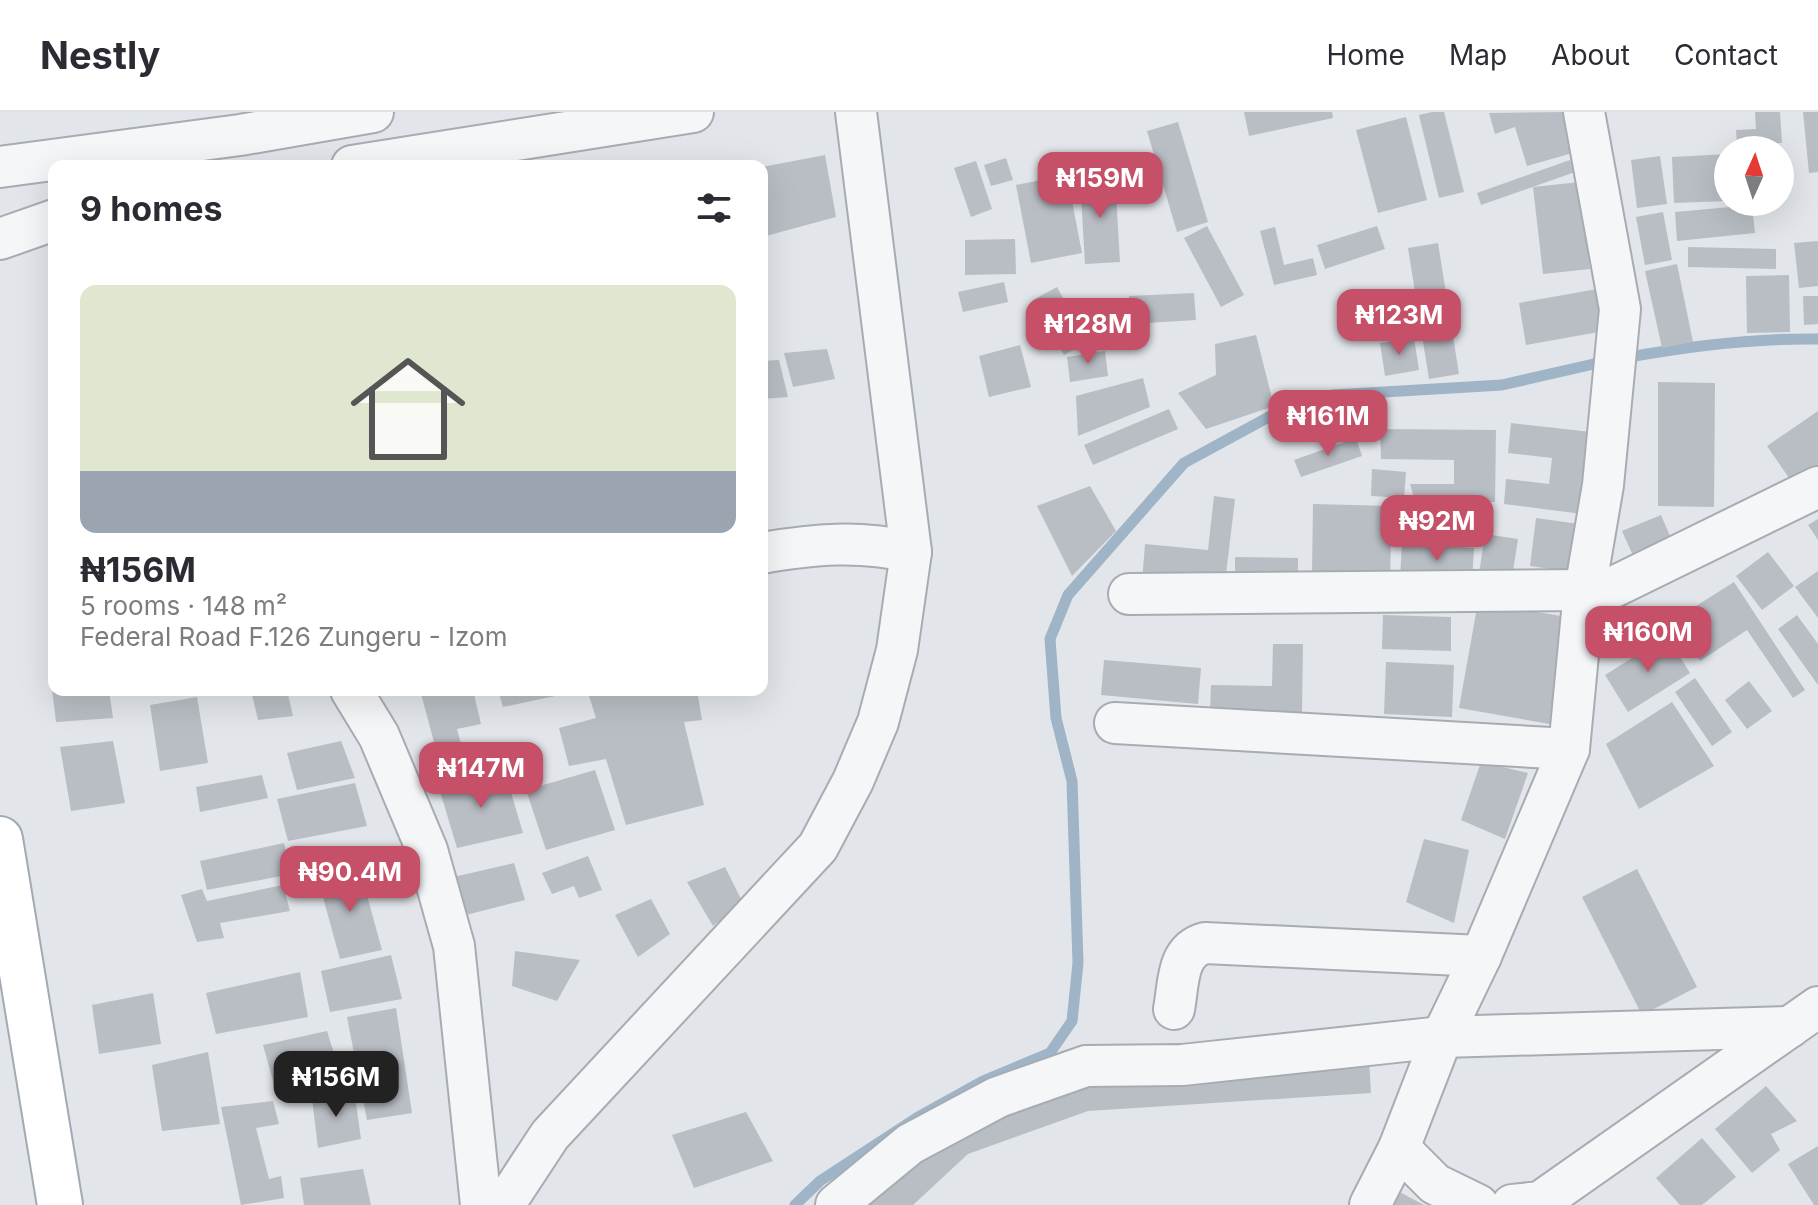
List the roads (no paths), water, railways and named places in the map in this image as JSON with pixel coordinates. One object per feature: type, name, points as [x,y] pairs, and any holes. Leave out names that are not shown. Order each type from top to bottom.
[{"type":"main road","points":[[0,839],[60,1205]]},
{"type":"street","points":[[52,160],[240,135],[373,112]]},
{"type":"street","points":[[390,160],[693,112]]},
{"type":"street","points":[[504,1205],[550,1135],[818,847],[853,781],[878,722],[897,650],[911,552],[856,112]]},
{"type":"street","points":[[1370,1205],[1399,1148],[1442,1037],[1481,956],[1569,749],[1584,596],[1603,485],[1620,309],[1584,112]]},
{"type":"street","points":[[0,167],[48,161]]},
{"type":"street","points":[[0,239],[48,222]]},
{"type":"street","points":[[1129,594],[1584,596],[1818,487]]},
{"type":"street","points":[[768,552],[822,543],[873,543],[911,552]]},
{"type":"street","points":[[355,696],[379,736],[427,850],[454,946],[481,1205]]},
{"type":"street","points":[[1115,723],[1569,749]]},
{"type":"street","points":[[1174,1009],[1183,956],[1192,946],[1205,943],[1481,956]]},
{"type":"street","points":[[836,1205],[910,1144],[998,1097],[1086,1066],[1182,1065],[1442,1037],[1804,1017]]},
{"type":"street","points":[[1512,1205],[1540,1202],[1804,1017]]},
{"type":"street","points":[[1399,1148],[1435,1184],[1478,1205]]},
{"type":"waterway","points":[[1624,358],[1721,344],[1818,339]]},
{"type":"waterway","points":[[795,1205],[820,1181],[918,1117],[983,1081],[1050,1053],[1072,1021],[1078,963],[1072,781],[1056,718],[1050,639],[1068,595],[1184,463],[1289,406],[1333,395],[1502,385],[1607,361]]}]
